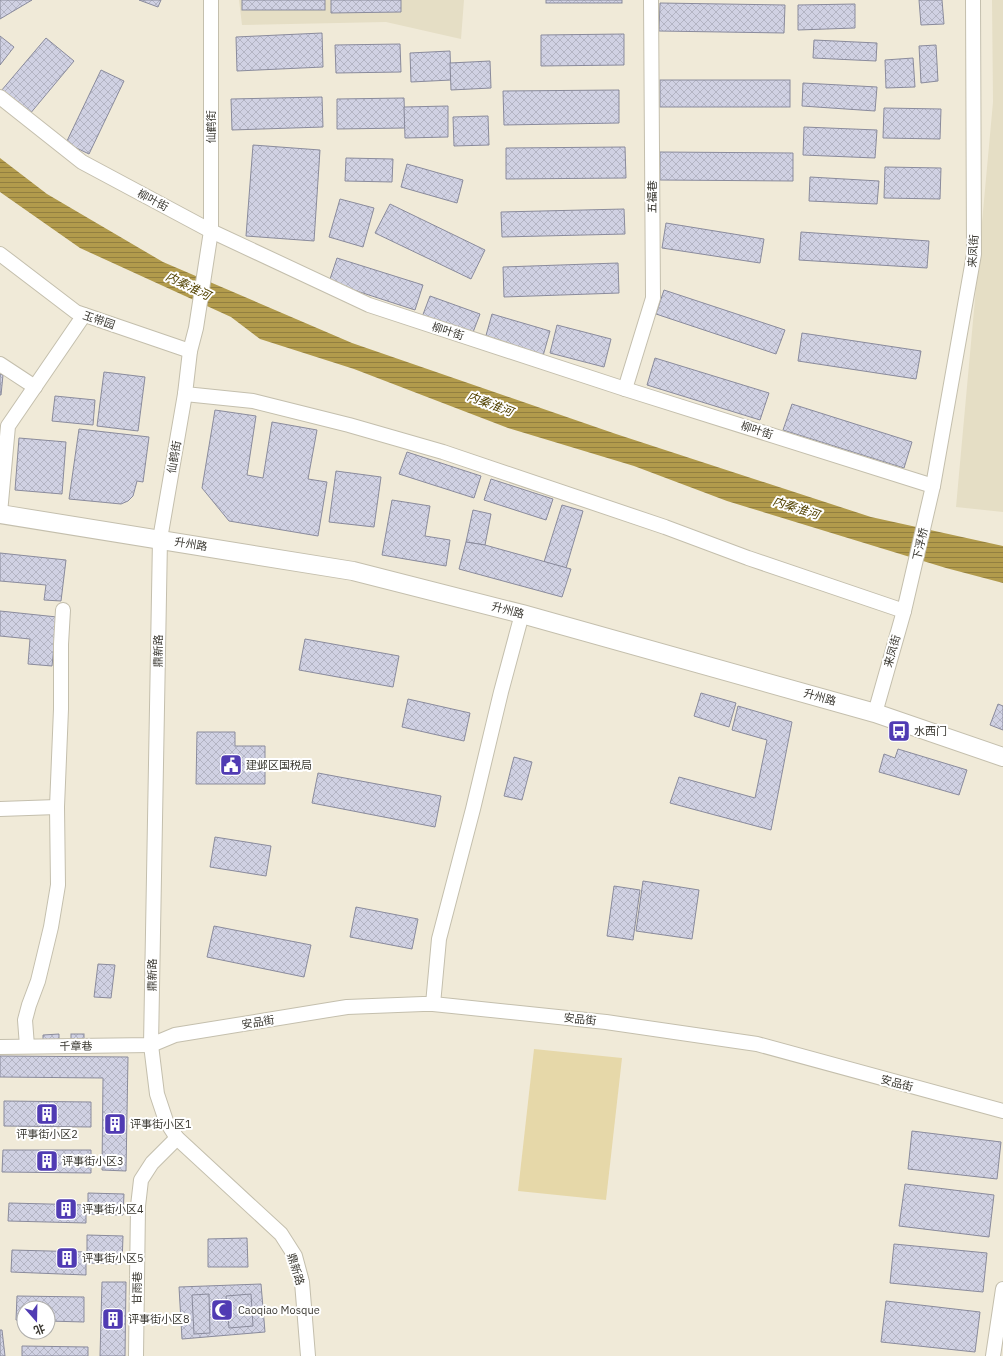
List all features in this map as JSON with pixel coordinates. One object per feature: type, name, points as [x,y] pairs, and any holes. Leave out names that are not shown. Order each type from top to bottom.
[{"type":"main road","name":"升州路","points":[[0,514],[353,571],[522,614],[875,713],[1003,757]]},
{"type":"street","name":"仙鹤街","points":[[160,539],[211,231],[211,0]]},
{"type":"street","name":"五福巷","points":[[626,389],[653,298],[651,0]]},
{"type":"street","name":"来凤街","points":[[932,492],[974,254],[973,0]]},
{"type":"street","name":"柳叶街","points":[[0,97],[82,162],[211,231],[369,305],[626,389],[932,492]]},
{"type":"street","name":"玉带园","points":[[0,254],[76,312],[190,351]]},
{"type":"street","points":[[0,514],[8,426],[84,315]]},
{"type":"street","points":[[0,364],[35,387]]},
{"type":"street","points":[[185,394],[253,401],[348,425],[443,452],[665,527],[748,558],[904,611]]},
{"type":"street","name":"下浮桥","points":[[909,590],[932,492]]},
{"type":"street","name":"鼎新路","points":[[160,539],[151,1045],[157,1094],[166,1121],[177,1138],[281,1234],[295,1256],[302,1282],[308,1356]]},
{"type":"street","name":"来凤街","points":[[875,713],[909,590]]},
{"type":"street","points":[[27,1046],[25,1020],[38,981],[51,927],[58,885],[57,807],[63,610]]},
{"type":"street","points":[[433,1004],[439,940],[522,614]]},
{"type":"street","points":[[0,809],[57,807]]},
{"type":"street","name":"安品街","points":[[151,1045],[175,1035],[347,1007],[433,1004],[606,1022],[756,1044],[1003,1111]]},
{"type":"street","name":"千章巷","points":[[0,1047],[151,1045]]},
{"type":"street","name":"甘雨巷","points":[[136,1356],[138,1206],[141,1180],[152,1163],[177,1138]]},
{"type":"street","points":[[994,1356],[1003,1289]]},
{"type":"shaded area","points":[[239,0],[464,0],[461,39],[386,22],[242,25]]},
{"type":"shaded area","points":[[992,0],[1003,0],[1003,512],[956,507],[993,102]]},
{"type":"shaded area","points":[[534,1049],[622,1058],[606,1200],[518,1191]]},
{"type":"water","name":"内秦淮河","points":[[0,158],[47,194],[163,262],[352,343],[616,434],[871,517],[1003,546],[1003,583],[946,568],[727,501],[634,466],[508,428],[354,369],[260,339],[231,317],[80,248],[0,192]]},
{"type":"building","points":[[0,0],[32,0],[0,19]]},
{"type":"building","points":[[139,0],[161,0],[158,7]]},
{"type":"building","points":[[242,0],[325,0],[325,10],[242,10]]},
{"type":"building","points":[[331,0],[401,0],[401,12],[331,13]]},
{"type":"building","points":[[546,0],[622,0],[622,3],[546,3]]},
{"type":"building","points":[[919,0],[942,0],[944,24],[921,25]]},
{"type":"building","points":[[660,3],[785,5],[784,33],[659,31]]},
{"type":"building","points":[[855,4],[855,28],[798,30],[798,5]]},
{"type":"building","points":[[322,33],[323,67],[237,71],[236,37]]},
{"type":"building","points":[[624,34],[624,65],[541,66],[541,35]]},
{"type":"building","points":[[0,36],[14,47],[0,65]]},
{"type":"building","points":[[46,38],[74,61],[29,115],[1,91]]},
{"type":"building","points":[[814,40],[877,43],[876,61],[813,58]]},
{"type":"building","points":[[400,44],[401,72],[336,73],[335,45]]},
{"type":"building","points":[[936,45],[938,81],[921,83],[919,46]]},
{"type":"building","points":[[450,51],[451,80],[411,82],[410,53]]},
{"type":"building","points":[[913,58],[915,87],[886,88],[885,60]]},
{"type":"building","points":[[490,61],[491,88],[451,90],[450,63]]},
{"type":"building","points":[[101,70],[124,81],[89,154],[66,143]]},
{"type":"building","points":[[660,80],[790,80],[790,107],[660,107]]},
{"type":"building","points":[[803,83],[877,87],[875,111],[802,106]]},
{"type":"building","points":[[619,90],[619,123],[504,125],[503,91]]},
{"type":"building","points":[[322,97],[323,127],[232,130],[231,99]]},
{"type":"building","points":[[404,98],[405,128],[337,129],[337,99]]},
{"type":"building","points":[[448,106],[448,137],[405,138],[404,107]]},
{"type":"building","points":[[884,108],[941,109],[940,139],[883,138]]},
{"type":"building","points":[[488,116],[489,145],[454,146],[453,117]]},
{"type":"building","points":[[804,127],[877,130],[875,158],[803,155]]},
{"type":"building","points":[[253,145],[320,150],[314,241],[246,236]]},
{"type":"building","points":[[625,147],[626,178],[506,179],[506,148]]},
{"type":"building","points":[[660,152],[793,153],[793,181],[660,180]]},
{"type":"building","points":[[346,158],[393,159],[392,182],[345,181]]},
{"type":"building","points":[[407,164],[463,180],[457,203],[401,187]]},
{"type":"building","points":[[885,167],[941,168],[940,199],[884,198]]},
{"type":"building","points":[[810,177],[879,181],[877,204],[809,201]]},
{"type":"building","points":[[340,199],[374,208],[363,247],[329,237]]},
{"type":"building","points":[[390,204],[485,250],[471,279],[375,233]]},
{"type":"building","points":[[624,209],[625,234],[502,237],[501,212]]},
{"type":"building","points":[[666,223],[764,239],[760,263],[662,248]]},
{"type":"building","points":[[801,232],[929,241],[927,268],[799,260]]},
{"type":"building","points":[[337,258],[423,285],[415,310],[329,282]]},
{"type":"building","points":[[618,263],[619,293],[504,297],[503,267]]},
{"type":"building","points":[[664,290],[785,330],[776,354],[656,314]]},
{"type":"building","points":[[430,296],[480,314],[472,335],[422,317]]},
{"type":"building","points":[[492,314],[550,331],[543,356],[485,339]]},
{"type":"building","points":[[557,325],[611,339],[604,367],[550,353]]},
{"type":"building","points":[[802,333],[921,351],[916,379],[798,361]]},
{"type":"building","points":[[655,358],[769,393],[760,420],[647,385]]},
{"type":"building","points":[[104,372],[145,377],[138,431],[97,426]]},
{"type":"building","points":[[0,374],[3,375],[1,395],[0,395]]},
{"type":"building","points":[[55,396],[95,400],[93,425],[52,421]]},
{"type":"building","points":[[792,404],[912,442],[904,468],[783,430]]},
{"type":"building","points":[[215,410],[256,416],[247,475],[263,478],[272,422],[317,430],[308,479],[327,482],[318,536],[229,521],[202,488]]},
{"type":"building","points":[[79,429],[149,437],[143,482],[137,481],[133,496],[128,501],[121,504],[69,499]]},
{"type":"building","points":[[19,438],[66,442],[62,494],[15,490]]},
{"type":"building","points":[[407,452],[481,476],[474,498],[399,474]]},
{"type":"building","points":[[336,471],[381,477],[374,527],[329,522]]},
{"type":"building","points":[[491,479],[553,499],[546,520],[484,500]]},
{"type":"building","points":[[392,500],[430,506],[425,536],[450,540],[446,566],[382,555]]},
{"type":"building","points":[[562,505],[583,511],[566,568],[544,562]]},
{"type":"building","points":[[473,510],[491,514],[485,545],[466,542]]},
{"type":"building","points":[[466,542],[485,545],[571,569],[562,597],[459,569]]},
{"type":"building","points":[[0,553],[66,560],[61,601],[44,600],[46,585],[0,581]]},
{"type":"building","points":[[0,611],[57,617],[52,666],[28,664],[30,639],[0,636]]},
{"type":"building","points":[[305,639],[399,656],[393,687],[299,670]]},
{"type":"building","points":[[701,693],[736,703],[729,727],[694,716]]},
{"type":"building","points":[[408,699],[470,713],[464,741],[402,727]]},
{"type":"building","points":[[998,704],[1003,706],[1003,730],[990,725]]},
{"type":"building","points":[[738,706],[792,722],[771,830],[670,803],[679,777],[755,798],[767,740],[732,730]]},
{"type":"building","name":"建邺区国税局","points":[[197,732],[235,732],[235,746],[265,746],[265,784],[196,784]]},
{"type":"building","points":[[898,749],[967,770],[959,795],[879,772],[884,754],[895,758]]},
{"type":"building","points":[[514,757],[532,762],[522,800],[504,796]]},
{"type":"building","points":[[318,773],[441,796],[435,827],[312,803]]},
{"type":"building","points":[[215,837],[271,846],[266,876],[210,867]]},
{"type":"building","points":[[643,881],[699,890],[692,939],[636,931]]},
{"type":"building","points":[[614,886],[640,890],[633,940],[607,936]]},
{"type":"building","points":[[356,907],[418,919],[412,949],[350,937]]},
{"type":"building","points":[[214,926],[311,945],[304,977],[207,957]]},
{"type":"building","points":[[98,964],[115,965],[111,998],[94,997]]},
{"type":"building","points":[[59,1034],[59,1043],[43,1044],[43,1035]]},
{"type":"building","points":[[71,1034],[84,1034],[84,1043],[71,1043]]},
{"type":"building","name":"评事街小区1","points":[[0,1056],[128,1057],[126,1171],[102,1170],[103,1078],[0,1077]]},
{"type":"building","name":"评事街小区2","points":[[4,1101],[91,1102],[91,1127],[4,1126]]},
{"type":"building","points":[[912,1131],[1001,1142],[997,1179],[908,1169]]},
{"type":"building","name":"评事街小区3","points":[[3,1150],[91,1150],[91,1173],[2,1172]]},
{"type":"building","points":[[905,1184],[994,1195],[989,1237],[899,1226]]},
{"type":"building","name":"评事街小区4","points":[[88,1193],[124,1194],[123,1215],[86,1214],[86,1223],[8,1221],[9,1203],[88,1205]]},
{"type":"building","name":"评事街小区5","points":[[87,1235],[123,1236],[122,1264],[86,1263],[86,1275],[11,1272],[12,1250],[87,1252]]},
{"type":"building","points":[[247,1238],[248,1267],[208,1267],[208,1239]]},
{"type":"building","points":[[894,1244],[987,1253],[983,1292],[890,1283]]},
{"type":"building","name":"评事街小区8","points":[[102,1282],[126,1282],[125,1356],[100,1356]]},
{"type":"building","name":"Caoqiao Mosque","points":[[261,1284],[265,1332],[182,1339],[179,1287]]},
{"type":"building","points":[[209,1294],[210,1333],[194,1334],[192,1295]]},
{"type":"building","points":[[251,1294],[253,1326],[229,1328],[226,1296]]},
{"type":"building","points":[[17,1296],[84,1297],[84,1322],[56,1321],[56,1300],[17,1300]]},
{"type":"building","points":[[886,1301],[980,1312],[975,1352],[881,1342]]},
{"type":"building","points":[[0,1330],[2,1330],[5,1356],[0,1356]]},
{"type":"building","points":[[22,1346],[88,1347],[88,1356],[22,1356]]},
{"type":"place","name":"水西门","points":[[899,731]]},
{"type":"place","name":"建邺区国税局","points":[[231,765]]},
{"type":"place","name":"评事街小区2","points":[[47,1114]]},
{"type":"place","name":"评事街小区1","points":[[115,1124]]},
{"type":"place","name":"评事街小区3","points":[[47,1161]]},
{"type":"place","name":"评事街小区4","points":[[66,1209]]},
{"type":"place","name":"评事街小区5","points":[[67,1258]]},
{"type":"place","name":"Caoqiao Mosque","points":[[222,1310]]},
{"type":"place","name":"评事街小区8","points":[[113,1319]]}]
